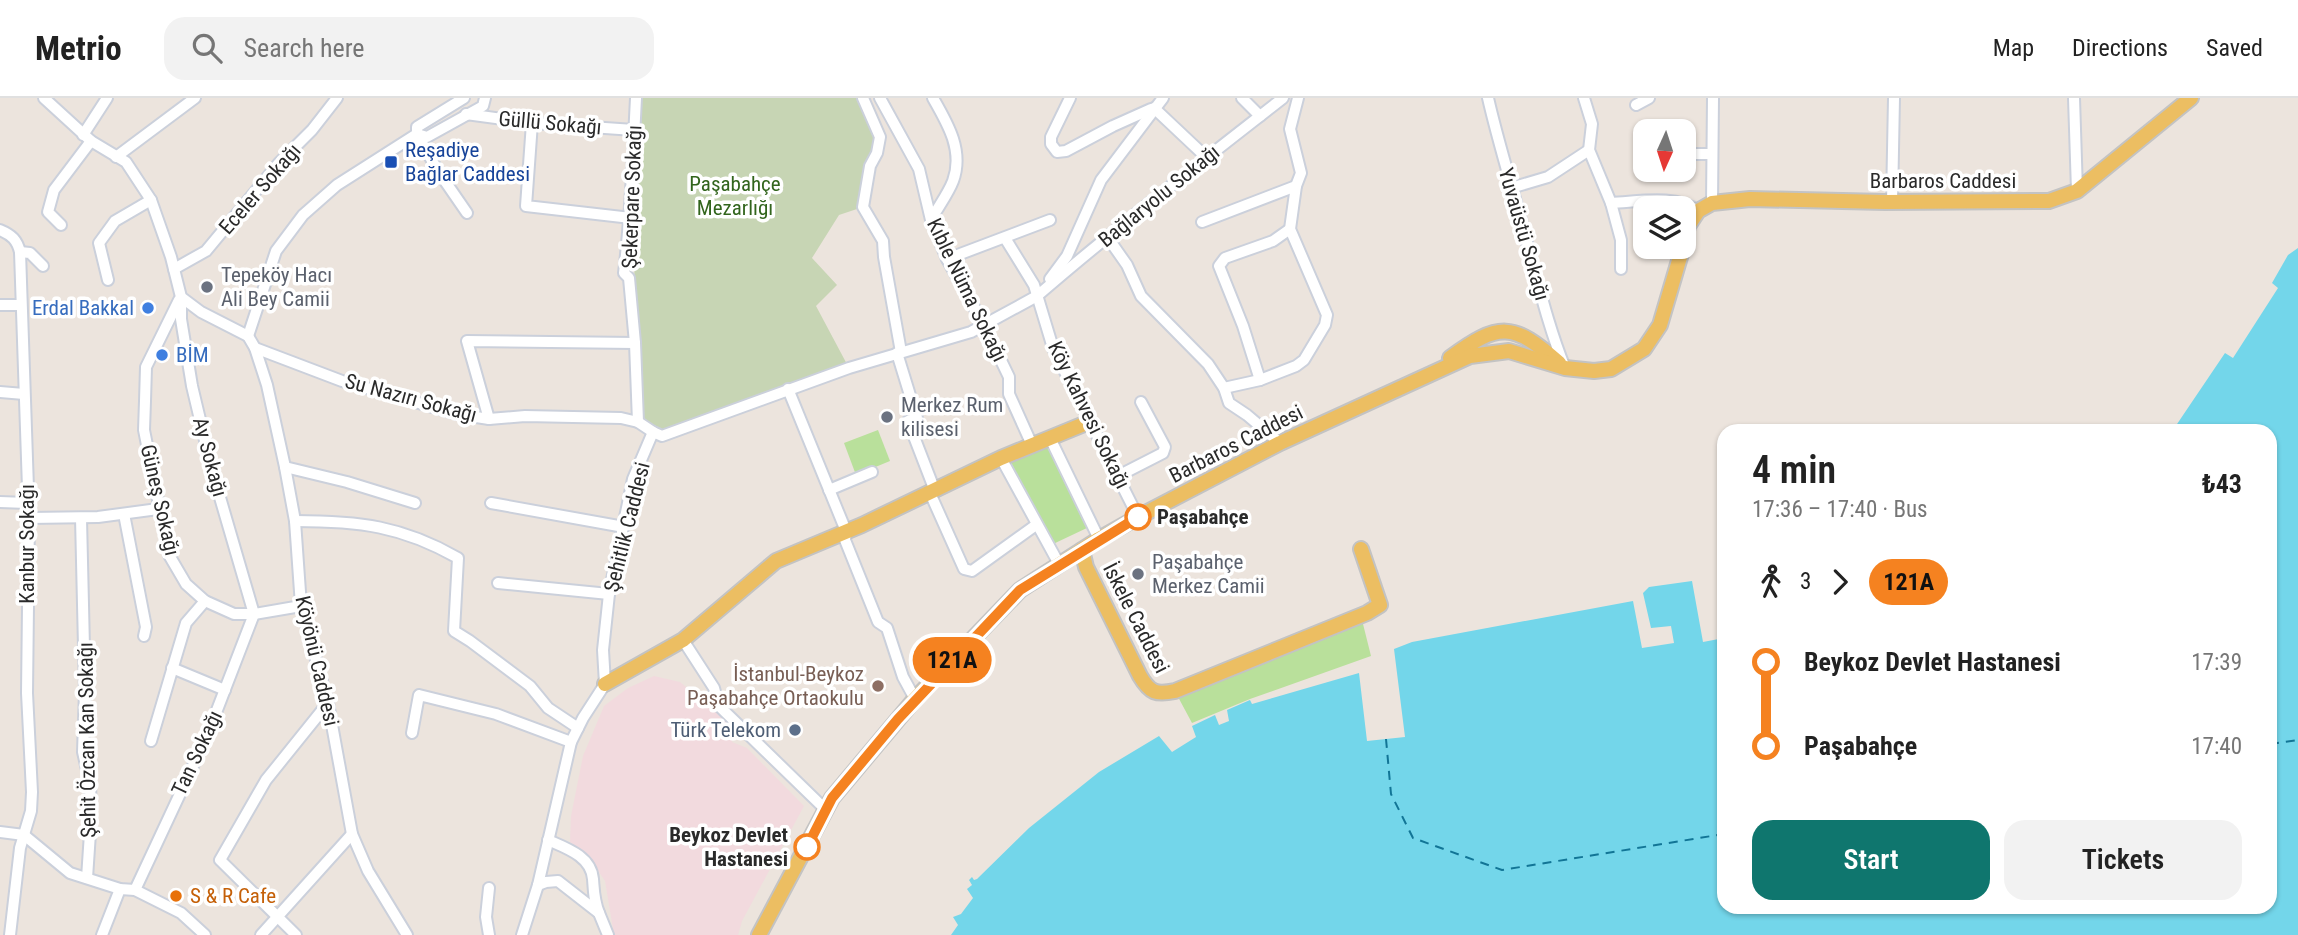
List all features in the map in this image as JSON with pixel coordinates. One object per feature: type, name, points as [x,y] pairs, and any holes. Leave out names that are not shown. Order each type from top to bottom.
[{"type":"main road","name":"Barbaros Caddesi","points":[[1698,212],[1712,203],[1750,199],[2049,201],[2077,191],[2192,98]]},
{"type":"main road","points":[[1565,368],[1594,371],[1611,369],[1644,349],[1660,326],[1679,259]]},
{"type":"main road","name":"Barbaros Caddesi","points":[[759,935],[802,858],[825,809],[915,699],[1020,590],[1138,517],[1280,443],[1437,372],[1446,361],[1489,333],[1510,331],[1528,337],[1565,368]]},
{"type":"main road","points":[[605,684],[683,640],[776,561],[933,492],[1001,458],[1089,422]]},
{"type":"main road","name":"İskele Caddesi","points":[[1082,550],[1086,567],[1140,676],[1149,691],[1164,694],[1367,614],[1380,605],[1361,549]]},
{"type":"street","name":"Ay Sokağı","points":[[44,98],[87,138],[126,162],[151,200],[181,297],[181,319],[192,386],[212,470],[254,614]]},
{"type":"street","points":[[61,225],[48,212],[54,190],[87,138],[107,98]]},
{"type":"street","points":[[116,157],[195,98]]},
{"type":"street","name":"Eceler Sokağı","points":[[174,269],[206,251],[279,163],[313,130],[337,98]]},
{"type":"street","points":[[464,98],[417,127],[417,134],[467,213]]},
{"type":"street","points":[[181,297],[201,312],[248,337],[276,251],[303,215],[337,185],[417,134],[427,137],[482,106],[485,98]]},
{"type":"street","name":"Şekerpare Sokağı","points":[[635,98],[631,218],[624,273],[629,278],[638,422]]},
{"type":"street","points":[[863,98],[880,137],[877,153],[870,166],[863,207],[883,241],[899,352],[917,418],[908,421],[964,569],[972,571],[1036,525]]},
{"type":"street","name":"Kıble Nüma Sokağı","points":[[880,98],[919,169],[931,220],[947,259],[1009,377],[1009,394],[1032,445]]},
{"type":"street","points":[[931,220],[953,181],[958,153],[933,98]]},
{"type":"street","points":[[1070,98],[1051,137],[1051,144],[1057,152],[1066,152],[1113,126],[1154,108]]},
{"type":"street","points":[[1037,296],[1067,256],[1101,180],[1163,98]]},
{"type":"street","points":[[1242,98],[1260,116]]},
{"type":"street","name":"Bağlaryolu Sokağı","points":[[1037,296],[1183,179],[1206,157],[1283,98]]},
{"type":"street","points":[[1223,388],[1260,380],[1296,366],[1304,360],[1325,325],[1327,315],[1290,229],[1296,186],[1301,173],[1290,129],[1298,98]]},
{"type":"street","name":"Yuvaüstü Sokağı","points":[[1489,98],[1551,334],[1565,368]]},
{"type":"street","points":[[1584,98],[1592,124],[1589,150],[1611,203],[1621,240],[1620,269]]},
{"type":"street","points":[[1636,105],[1649,98]]},
{"type":"street","points":[[1712,203],[1713,98]]},
{"type":"street","points":[[1892,202],[1894,98]]},
{"type":"street","points":[[2074,98],[2077,191]]},
{"type":"street","points":[[1154,108],[1206,157]]},
{"type":"street","name":"Güllü Sokağı","points":[[466,114],[532,123],[634,130]]},
{"type":"street","points":[[532,123],[526,206],[631,218]]},
{"type":"street","points":[[1511,188],[1548,177],[1589,150]]},
{"type":"street","points":[[1696,154],[1712,154]]},
{"type":"street","points":[[1202,222],[1296,186]]},
{"type":"street","points":[[108,280],[99,243],[115,221],[151,200]]},
{"type":"street","points":[[1611,203],[1668,201],[1692,206],[1698,212]]},
{"type":"street","points":[[947,259],[1050,220]]},
{"type":"street","points":[[1260,380],[1243,326],[1219,266],[1226,258],[1273,241],[1290,229]]},
{"type":"street","points":[[0,230],[12,236],[19,252],[30,253],[43,266]]},
{"type":"street","name":"Köy Kahvesi Sokağı","points":[[1005,238],[1034,285],[1054,348],[1138,517]]},
{"type":"street","points":[[1108,238],[1127,265],[1140,296],[1208,364],[1229,403],[1280,443]]},
{"type":"street","name":"Kanbur Sokağı","points":[[10,935],[20,848],[31,811],[32,792],[27,693],[29,517],[19,252]]},
{"type":"street","name":"Şehitlik Caddesi","points":[[605,684],[603,650],[610,594],[634,479],[653,432],[662,436],[788,389],[899,352],[971,332],[1037,296]]},
{"type":"street","name":"Güneş Sokağı","points":[[181,297],[146,367],[144,429],[169,555],[187,584],[205,601],[234,614],[254,614],[301,606]]},
{"type":"street","points":[[2,303],[20,305]]},
{"type":"street","name":"Köyönü Caddesi","points":[[248,337],[256,348],[267,385],[285,467],[295,521],[301,606],[328,703],[352,834],[369,871],[407,935]]},
{"type":"street","points":[[489,419],[467,341],[635,343]]},
{"type":"street","name":"Su Nazırı Sokağı","points":[[256,348],[342,380],[457,414],[489,419],[525,416],[609,417],[638,422],[653,432]]},
{"type":"street","points":[[788,389],[846,531],[845,540],[878,622],[887,628],[903,677],[915,699]]},
{"type":"street","points":[[0,392],[24,394]]},
{"type":"street","points":[[1118,476],[1163,453],[1165,447],[1141,402]]},
{"type":"street","points":[[1050,438],[1099,539]]},
{"type":"street","points":[[1001,458],[1059,564]]},
{"type":"street","points":[[285,467],[415,503]]},
{"type":"street","points":[[829,490],[872,472]]},
{"type":"street","points":[[0,502],[27,503]]},
{"type":"street","points":[[491,503],[624,527]]},
{"type":"street","points":[[29,517],[80,518],[158,509]]},
{"type":"street","points":[[124,514],[146,627],[144,636]]},
{"type":"street","name":"Şehit Özcan Kan Sokağı","points":[[80,518],[85,691],[83,752],[90,783],[91,818],[87,878]]},
{"type":"street","points":[[295,521],[347,522],[389,528],[427,541],[458,558],[454,632],[530,686],[548,708],[578,728]]},
{"type":"street","points":[[498,583],[610,594]]},
{"type":"street","points":[[151,741],[186,623],[205,601]]},
{"type":"street","name":"Tan Sokağı","points":[[135,890],[207,736],[254,614]]},
{"type":"street","points":[[683,640],[714,688],[719,706],[825,809]]},
{"type":"street","points":[[172,668],[225,690]]},
{"type":"street","points":[[522,935],[537,886],[571,742],[605,684]]},
{"type":"street","points":[[412,733],[419,695],[496,714],[571,742]]},
{"type":"street","points":[[296,935],[220,860],[266,780],[328,703]]},
{"type":"street","points":[[0,832],[24,835],[70,873],[120,889],[135,890],[181,913],[205,935]]},
{"type":"street","points":[[261,935],[352,834]]},
{"type":"street","points":[[548,840],[582,858],[589,866],[593,876],[594,903],[608,935]]},
{"type":"street","points":[[537,886],[558,881],[598,913]]},
{"type":"street","points":[[489,888],[486,918],[489,935]]},
{"type":"street","points":[[102,935],[120,889]]},
{"type":"shaded area","points":[[654,676],[680,682],[733,726],[732,742],[747,748],[804,806],[742,921],[738,935],[614,935],[605,881],[593,863],[570,842],[571,816],[583,756],[604,706],[628,688]]},
{"type":"green space","name":"Paşabahçe Mezarlığı","points":[[638,98],[867,98],[876,136],[863,207],[839,215],[812,258],[837,285],[816,306],[849,368],[662,436],[638,422],[633,341]]},
{"type":"green space","points":[[878,430],[890,461],[856,475],[844,443]]},
{"type":"green space","points":[[1047,445],[1089,527],[1051,545],[1008,462]]},
{"type":"green space","points":[[1362,620],[1371,656],[1250,699],[1192,723],[1177,695]]},
{"type":"water","points":[[2298,248],[2298,935],[951,935],[958,925],[953,917],[961,914],[973,898],[967,889],[972,885],[969,880],[972,877],[977,879],[1029,828],[1099,772],[1159,736],[1172,752],[1196,737],[1192,726],[1215,715],[1219,725],[1229,721],[1227,710],[1250,700],[1252,704],[1359,673],[1367,741],[1405,737],[1394,649],[1412,642],[1633,601],[1642,648],[1674,643],[1671,626],[1651,628],[1643,593],[1649,587],[1692,581],[1703,642],[1717,639],[1717,914],[2277,914],[2277,424],[2177,424],[2225,353],[2233,358],[2278,288],[2272,283],[2288,255]]},
{"type":"ferry route","points":[[1386,739],[1391,794],[1413,838],[1502,870],[1717,835]]},
{"type":"ferry route","points":[[2277,743],[2298,740]]},
{"type":"bus line","name":"121A","points":[[807,847],[832,798],[915,699],[1020,590],[1138,517]]},
{"type":"place","name":"Reşadiye Bağlar Caddesi","points":[[391,162]]},
{"type":"place","name":"Tepeköy Hacı Ali Bey Camii","points":[[207,287]]},
{"type":"place","name":"Erdal Bakkal","points":[[148,308]]},
{"type":"place","name":"BİM","points":[[162,355]]},
{"type":"place","name":"Merkez Rum kilisesi","points":[[887,417]]},
{"type":"place","name":"Paşabahçe","points":[[1138,517]]},
{"type":"place","name":"Paşabahçe Merkez Camii","points":[[1138,574]]},
{"type":"place","name":"İstanbul-Beykoz Paşabahçe Ortaokulu","points":[[878,686]]},
{"type":"place","name":"Türk Telekom","points":[[795,730]]},
{"type":"place","name":"Beykoz Devlet Hastanesi","points":[[807,847]]},
{"type":"place","name":"S & R Cafe","points":[[176,896]]}]
